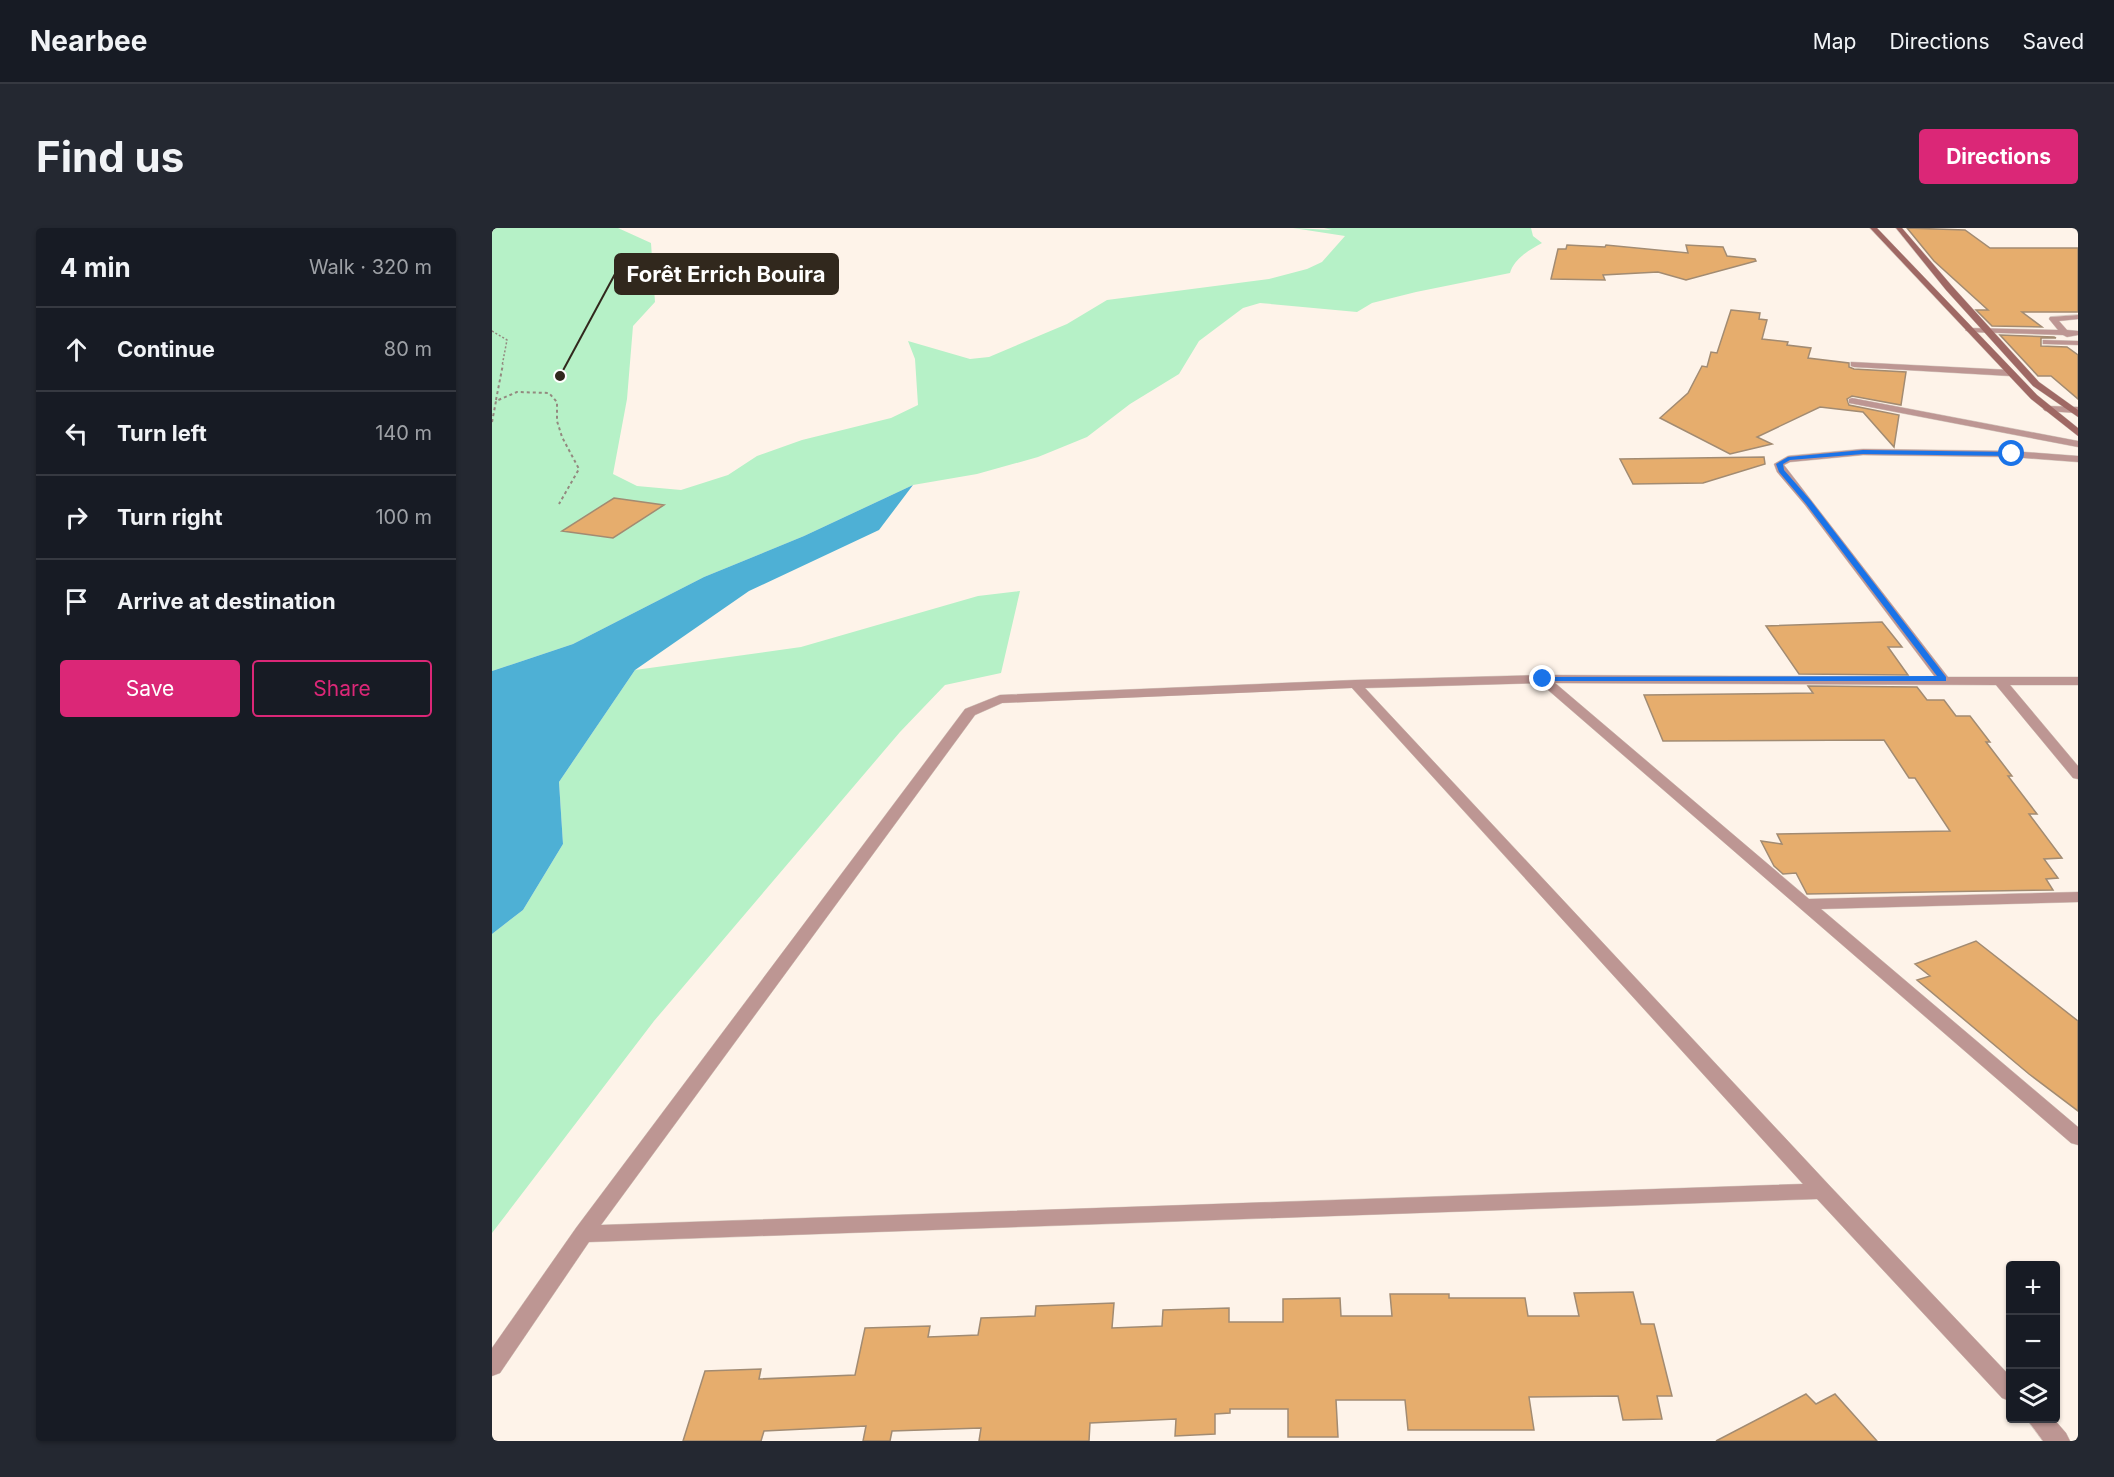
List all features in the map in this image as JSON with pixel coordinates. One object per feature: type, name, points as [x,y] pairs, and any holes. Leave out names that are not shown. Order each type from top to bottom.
[{"type":"street","points":[[1873,228],[1977,340],[2048,409],[2078,433]]},
{"type":"street","points":[[1899,228],[1949,288],[2036,384],[2076,411]]},
{"type":"street","points":[[2077,344],[2053,319],[2078,317]]},
{"type":"street","points":[[1969,330],[2078,333]]},
{"type":"street","points":[[1977,340],[2030,342]]},
{"type":"street","points":[[2041,342],[2077,344]]},
{"type":"street","points":[[1854,364],[2010,373]]},
{"type":"street","points":[[1852,401],[2078,444]]},
{"type":"street","points":[[2048,409],[2076,411]]},
{"type":"street","points":[[1943,679],[1809,503],[1781,470],[1779,464],[1788,459],[1863,452],[2012,454],[2078,459]]},
{"type":"street","points":[[1543,679],[2078,1138]]},
{"type":"street","points":[[492,1366],[583,1234],[970,712],[1000,699],[1355,684],[1543,679],[1943,679],[2075,684]]},
{"type":"street","points":[[1999,680],[2078,775]]},
{"type":"street","points":[[1355,684],[1822,1191],[2006,1387]]},
{"type":"street","points":[[1805,904],[2078,897]]},
{"type":"street","points":[[583,1234],[1822,1191]]},
{"type":"street","points":[[2041,1423],[2058,1441]]},
{"type":"path","points":[[492,332],[507,340],[492,422]]},
{"type":"path","points":[[496,401],[517,392],[549,393],[556,402],[555,418],[558,429],[579,469],[559,504]]},
{"type":"green space","points":[[492,228],[618,228],[651,243],[655,302],[633,326],[627,399],[613,474],[637,486],[681,490],[728,475],[757,456],[802,440],[891,418],[918,405],[915,359],[908,341],[970,359],[989,357],[1067,324],[1107,300],[1269,279],[1307,269],[1322,262],[1345,236],[1293,228],[1332,230],[1324,228],[1531,228],[1533,236],[1542,243],[1518,259],[1510,273],[1372,303],[1357,312],[1260,303],[1243,308],[1199,341],[1179,374],[1130,404],[1087,437],[1038,457],[977,474],[913,485],[804,536],[704,577],[573,644],[492,671]]},
{"type":"green space","points":[[1020,591],[1001,673],[945,685],[900,732],[654,1021],[492,1233],[492,934],[523,910],[563,844],[559,782],[635,670],[801,647],[978,596]]},
{"type":"water","points":[[913,485],[879,530],[749,591],[635,670],[559,782],[563,844],[523,910],[492,934],[492,671],[573,644],[704,577],[804,536]]},
{"type":"building","points":[[1907,228],[1965,230],[1990,248],[2078,248],[2078,312],[2022,312],[2042,327],[1992,326],[1976,310],[1988,310],[1934,261]]},
{"type":"building","points":[[1567,245],[1605,247],[1606,245],[1688,253],[1686,245],[1723,247],[1727,256],[1755,259],[1756,261],[1686,280],[1658,272],[1603,275],[1605,280],[1551,279],[1558,249],[1566,249]]},
{"type":"building","points":[[1731,310],[1760,313],[1759,319],[1767,320],[1762,339],[1811,348],[1808,358],[1849,363],[1849,367],[1854,369],[1906,372],[1901,405],[1852,396],[1847,399],[1849,405],[1899,415],[1894,447],[1863,412],[1820,407],[1757,437],[1772,444],[1730,454],[1660,418],[1688,393],[1702,366],[1707,367],[1711,352],[1717,353]]},
{"type":"building","points":[[2000,335],[2054,337],[2056,338],[2041,338],[2041,346],[2067,347],[2078,355],[2078,399],[2051,376],[2038,376]]},
{"type":"building","points":[[1764,457],[1765,464],[1703,483],[1633,484],[1620,459]]},
{"type":"building","points":[[614,498],[664,505],[613,538],[562,531]]},
{"type":"building","points":[[1882,622],[1902,647],[1888,647],[1908,675],[1799,674],[1766,626]]},
{"type":"building","points":[[1808,686],[1917,687],[1927,700],[1944,700],[1956,716],[1970,716],[1990,742],[1986,742],[2012,776],[2008,776],[2037,814],[2029,814],[2062,858],[2044,859],[2058,878],[2046,879],[2053,890],[1807,894],[1796,873],[1783,874],[1774,866],[1761,841],[1782,844],[1777,834],[1950,831],[1915,778],[1909,778],[1884,740],[1663,741],[1644,695],[1813,693]]},
{"type":"building","points":[[1976,941],[2078,1021],[2078,1111],[2029,1074],[1917,980],[1930,976],[1915,964]]},
{"type":"building","points":[[1633,1292],[1641,1324],[1654,1324],[1672,1396],[1657,1396],[1662,1419],[1623,1420],[1618,1396],[1529,1397],[1534,1430],[1408,1430],[1405,1400],[1336,1400],[1338,1437],[1288,1437],[1288,1409],[1230,1409],[1230,1413],[1215,1414],[1215,1434],[1175,1436],[1176,1419],[1090,1423],[1089,1441],[979,1441],[981,1428],[892,1431],[890,1441],[863,1441],[866,1426],[764,1431],[761,1441],[683,1441],[705,1371],[761,1369],[759,1379],[855,1375],[865,1328],[930,1326],[928,1337],[978,1335],[981,1318],[1035,1316],[1036,1306],[1114,1303],[1112,1328],[1162,1326],[1163,1310],[1229,1308],[1229,1322],[1283,1322],[1283,1299],[1340,1298],[1341,1316],[1392,1316],[1390,1294],[1449,1294],[1449,1298],[1525,1298],[1528,1316],[1579,1316],[1574,1293]]},
{"type":"building","points":[[1806,1394],[1816,1404],[1835,1394],[1877,1441],[1716,1441]]},
{"type":"place","name":"Forêt Errich Bouira","points":[[560,376]]},
{"type":"route","points":[[1543,679],[1943,679],[1809,503],[1781,470],[1779,464],[1788,459],[1863,452],[2012,454]]}]
